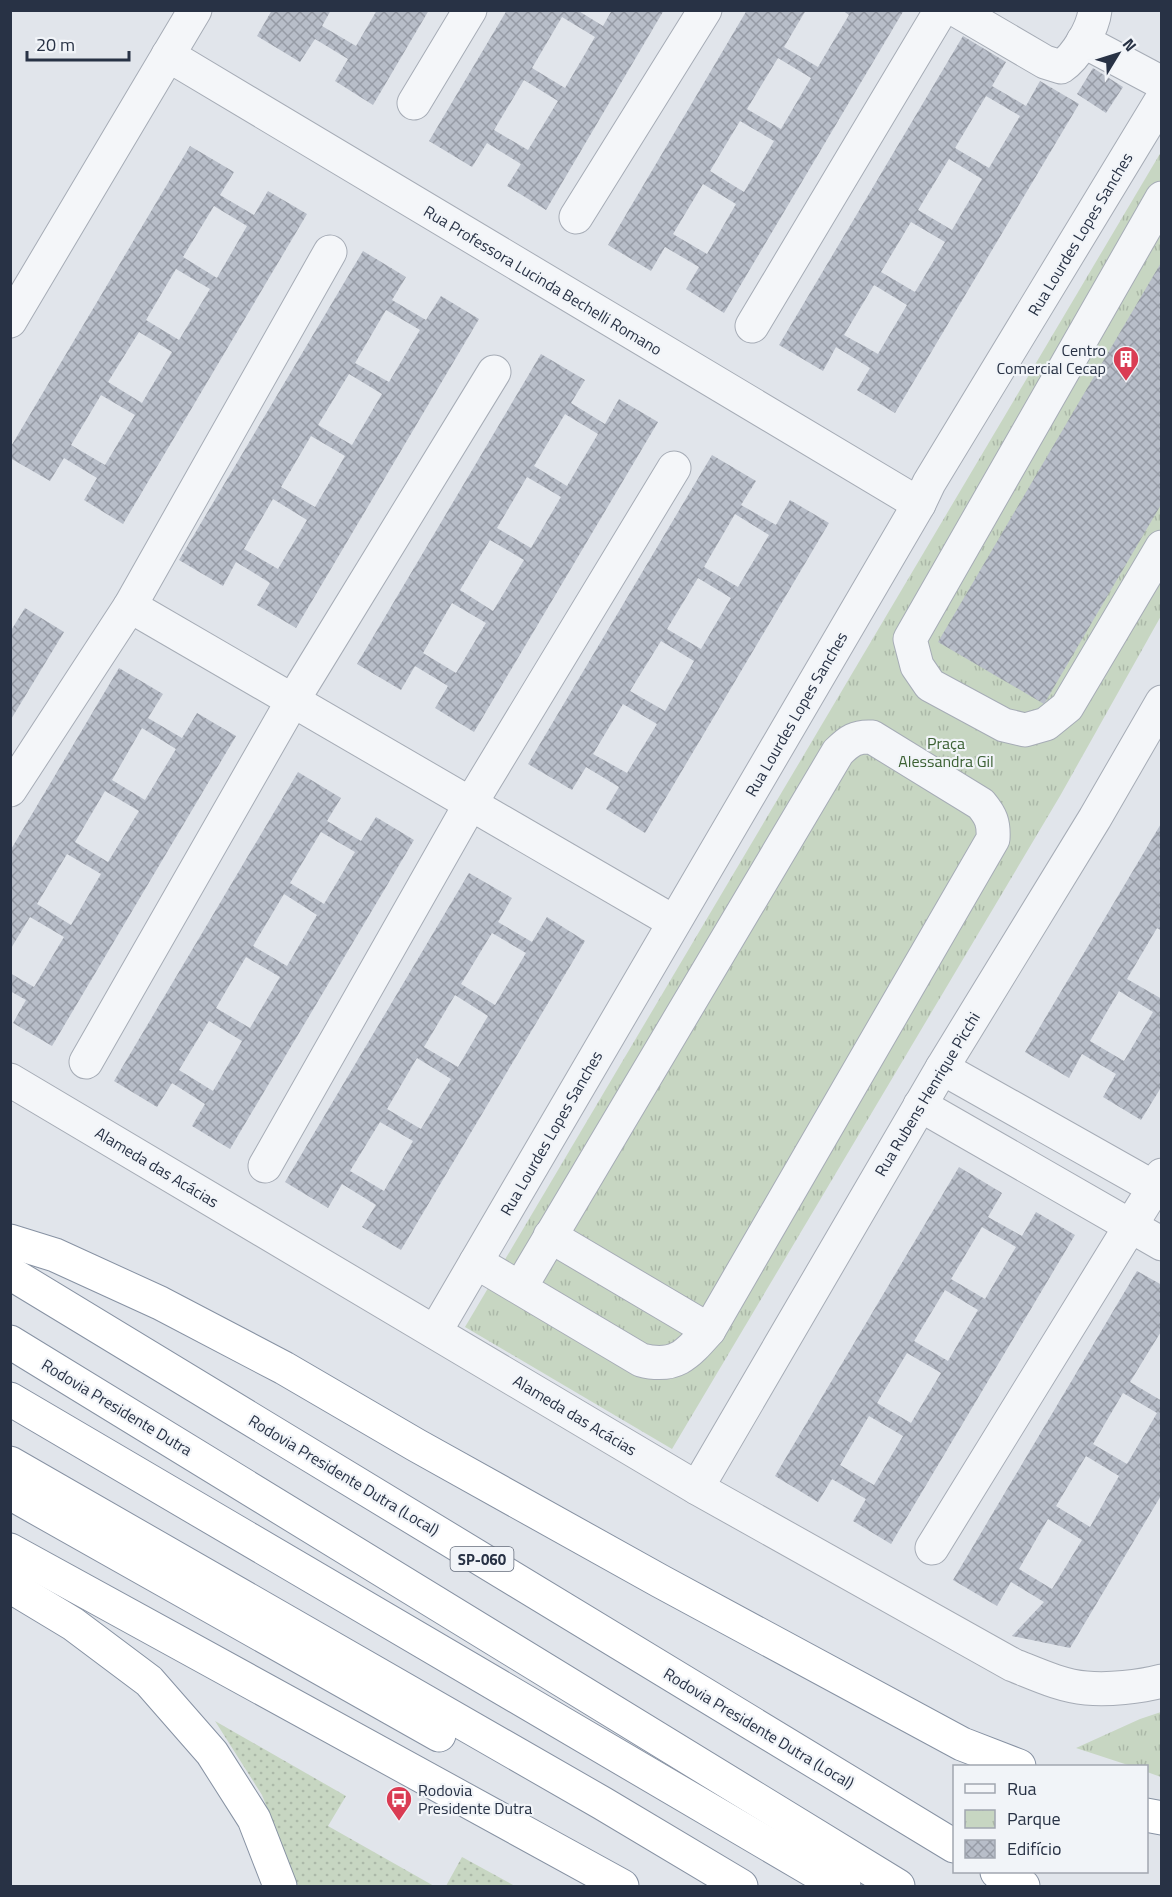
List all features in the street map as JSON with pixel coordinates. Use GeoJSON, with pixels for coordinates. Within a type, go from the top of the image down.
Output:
{"type":"FeatureCollection","features":[{"type":"Feature","properties":{"kind":"highway"},"geometry":{"type":"LineString","coordinates":[[10,1241],[55,1255],[160,1303],[284,1368],[416,1445],[660,1581],[962,1744],[1014,1765]]}},
{"type":"Feature","properties":{"kind":"highway","name":"Rodovia Presidente Dutra (Local)"},"geometry":{"type":"LineString","coordinates":[[10,1273],[953,1845]]}},
{"type":"Feature","properties":{"kind":"highway","name":"Rodovia Presidente Dutra"},"geometry":{"type":"LineString","coordinates":[[10,1342],[898,1887]]}},
{"type":"Feature","properties":{"kind":"highway"},"geometry":{"type":"LineString","coordinates":[[10,1399],[844,1887]]}},
{"type":"Feature","properties":{"kind":"highway"},"geometry":{"type":"LineString","coordinates":[[10,1463],[602,1803],[741,1887]]}},
{"type":"Feature","properties":{"kind":"highway"},"geometry":{"type":"LineString","coordinates":[[10,1493],[540,1793],[602,1803]]}},
{"type":"Feature","properties":{"kind":"highway"},"geometry":{"type":"LineString","coordinates":[[10,1550],[622,1887]]}},
{"type":"Feature","properties":{"kind":"highway"},"geometry":{"type":"LineString","coordinates":[[10,1586],[73,1624],[149,1682],[212,1753],[254,1819],[280,1887]]}},
{"type":"Feature","properties":{"kind":"highway"},"geometry":{"type":"LineString","coordinates":[[1000,1873],[1023,1887]]}},
{"type":"Feature","properties":{"kind":"street"},"geometry":{"type":"LineString","coordinates":[[10,321],[195,10]]}},
{"type":"Feature","properties":{"kind":"street"},"geometry":{"type":"LineString","coordinates":[[414,104],[470,10]]}},
{"type":"Feature","properties":{"kind":"street"},"geometry":{"type":"LineString","coordinates":[[576,217],[705,10]]}},
{"type":"Feature","properties":{"kind":"street"},"geometry":{"type":"LineString","coordinates":[[752,326],[941,10]]}},
{"type":"Feature","properties":{"kind":"street"},"geometry":{"type":"LineString","coordinates":[[956,10],[1053,66],[1061,68],[1071,61],[1083,41],[1095,10]]}},
{"type":"Feature","properties":{"kind":"street"},"geometry":{"type":"LineString","coordinates":[[1083,41],[1161,83]]}},
{"type":"Feature","properties":{"kind":"street","name":"Rua Professora Lucinda Bechelli Romano"},"geometry":{"type":"LineString","coordinates":[[168,55],[919,504]]}},
{"type":"Feature","properties":{"kind":"street","name":"Rua Lourdes Lopes Sanches"},"geometry":{"type":"LineString","coordinates":[[435,1332],[919,504],[929,483],[1161,99]]}},
{"type":"Feature","properties":{"kind":"street"},"geometry":{"type":"LineString","coordinates":[[1161,198],[910,639],[917,666],[930,685],[1004,725],[1025,730],[1046,724],[1067,706],[1161,547]]}},
{"type":"Feature","properties":{"kind":"street"},"geometry":{"type":"LineString","coordinates":[[10,790],[130,606],[330,252]]}},
{"type":"Feature","properties":{"kind":"street"},"geometry":{"type":"LineString","coordinates":[[86,1062],[293,700],[494,372]]}},
{"type":"Feature","properties":{"kind":"street"},"geometry":{"type":"LineString","coordinates":[[266,1166],[471,803],[674,468]]}},
{"type":"Feature","properties":{"kind":"street"},"geometry":{"type":"LineString","coordinates":[[130,606],[674,922]]}},
{"type":"Feature","properties":{"kind":"street","name":"Rua Rubens Henrique Picchi"},"geometry":{"type":"LineString","coordinates":[[697,1488],[920,1105],[1095,818],[1161,702]]}},
{"type":"Feature","properties":{"kind":"street"},"geometry":{"type":"LineString","coordinates":[[476,1262],[640,1360],[658,1365],[676,1360],[693,1349],[709,1330],[993,839],[994,827],[991,815],[981,804],[872,737],[861,737],[849,741],[838,752],[520,1288]]}},
{"type":"Feature","properties":{"kind":"street"},"geometry":{"type":"LineString","coordinates":[[932,1548],[1159,1185],[942,1068]]}},
{"type":"Feature","properties":{"kind":"street","name":"Alameda das Acácias"},"geometry":{"type":"LineString","coordinates":[[10,1080],[697,1488],[1013,1665],[1054,1681],[1086,1688],[1142,1686],[1161,1682]]}},
{"type":"Feature","properties":{"kind":"street"},"geometry":{"type":"LineString","coordinates":[[920,1105],[1161,1244]]}},
{"type":"Feature","properties":{"kind":"street"},"geometry":{"type":"LineString","coordinates":[[550,1236],[709,1330]]}},
{"type":"Feature","properties":{"kind":"green space","name":"Praça Alessandra Gil"},"geometry":{"type":"Polygon","coordinates":[[[1161,152],[1161,616],[1060,796],[672,1449],[465,1327],[1161,152]]]}},
{"type":"Feature","properties":{"kind":"green space"},"geometry":{"type":"Polygon","coordinates":[[[1161,1712],[1161,1777],[1148,1772],[1148,1765],[1128,1765],[1076,1748],[1161,1712]]]}},
{"type":"Feature","properties":{"kind":"green space"},"geometry":{"type":"Polygon","coordinates":[[[215,1721],[346,1796],[328,1826],[434,1886],[298,1886],[262,1795],[215,1721]]]}},
{"type":"Feature","properties":{"kind":"green space"},"geometry":{"type":"Polygon","coordinates":[[[462,1857],[515,1886],[446,1886],[462,1857]]]}},
{"type":"Feature","properties":{"kind":"building"},"geometry":{"type":"Polygon","coordinates":[[[272,10],[331,10],[322,26],[356,46],[377,10],[429,10],[373,105],[335,81],[348,59],[315,39],[300,62],[257,36],[272,10]]]}},
{"type":"Feature","properties":{"kind":"building"},"geometry":{"type":"Polygon","coordinates":[[[507,10],[577,10],[603,26],[612,10],[664,10],[546,210],[507,186],[521,164],[487,143],[472,167],[429,141],[507,10]],[[562,17],[532,68],[565,88],[595,37],[562,17]],[[524,80],[494,130],[528,150],[558,101],[524,80]]]}},
{"type":"Feature","properties":{"kind":"building"},"geometry":{"type":"Polygon","coordinates":[[[747,10],[806,10],[784,47],[818,67],[849,15],[842,10],[904,10],[724,313],[686,289],[699,267],[665,247],[651,271],[608,245],[747,10]],[[778,58],[747,109],[781,129],[811,78],[778,58]],[[740,121],[710,171],[744,192],[774,141],[740,121]],[[703,184],[673,234],[707,254],[736,204],[703,184]]]}},
{"type":"Feature","properties":{"kind":"building"},"geometry":{"type":"Polygon","coordinates":[[[963,36],[1006,62],[992,86],[1026,106],[1040,81],[1079,104],[895,413],[857,390],[870,368],[836,347],[823,371],[779,345],[963,36]],[[986,96],[955,148],[989,168],[1020,116],[986,96]],[[949,159],[918,210],[952,230],[982,179],[949,159]],[[911,222],[881,272],[915,292],[945,242],[911,222]],[[874,285],[844,335],[878,354],[907,305],[874,285]]]}},
{"type":"Feature","properties":{"kind":"building"},"geometry":{"type":"Polygon","coordinates":[[[1093,68],[1123,87],[1106,113],[1077,94],[1093,68]]]}},
{"type":"Feature","properties":{"kind":"building"},"geometry":{"type":"Polygon","coordinates":[[[190,146],[234,172],[220,195],[254,215],[268,191],[307,214],[123,524],[84,500],[97,478],[64,458],[50,481],[10,458],[10,448],[190,146]],[[214,206],[183,257],[217,278],[247,226],[214,206]],[[176,269],[146,320],[179,340],[210,289],[176,269]],[[139,332],[108,382],[142,403],[172,352],[139,332]],[[101,395],[71,445],[105,465],[135,415],[101,395]]]}},
{"type":"Feature","properties":{"kind":"building"},"geometry":{"type":"Polygon","coordinates":[[[363,251],[406,277],[392,300],[426,320],[441,296],[479,319],[296,628],[257,605],[270,583],[236,562],[223,586],[179,560],[363,251]],[[386,310],[355,363],[389,382],[420,330],[386,310]],[[349,374],[318,425],[352,445],[382,394],[349,374]],[[311,436],[281,487],[315,507],[345,456],[311,436]],[[273,499],[244,549],[278,569],[307,520],[273,499]]]}},
{"type":"Feature","properties":{"kind":"building","name":"Centro Comercial Cecap"},"geometry":{"type":"Polygon","coordinates":[[[1162,261],[1162,503],[1044,704],[938,642],[1162,261]]]}},
{"type":"Feature","properties":{"kind":"building"},"geometry":{"type":"Polygon","coordinates":[[[541,354],[585,380],[571,403],[605,424],[619,399],[658,422],[474,732],[435,708],[448,686],[415,666],[401,690],[357,664],[541,354]],[[565,414],[534,466],[567,486],[598,434],[565,414]],[[527,477],[497,528],[531,548],[561,497],[527,477]],[[490,540],[460,590],[493,611],[524,560],[490,540]],[[452,603],[423,653],[456,673],[486,623],[452,603]]]}},
{"type":"Feature","properties":{"kind":"building"},"geometry":{"type":"Polygon","coordinates":[[[712,455],[756,481],[741,505],[776,525],[790,500],[829,523],[645,833],[606,809],[619,787],[586,767],[572,790],[528,764],[712,455]],[[735,514],[704,567],[738,587],[769,535],[735,514]],[[698,578],[667,629],[701,649],[731,598],[698,578]],[[661,641],[630,691],[665,711],[694,661],[661,641]],[[623,704],[593,754],[627,773],[657,724],[623,704]]]}},
{"type":"Feature","properties":{"kind":"building"},"geometry":{"type":"Polygon","coordinates":[[[25,608],[64,632],[10,721],[10,632],[25,608]]]}},
{"type":"Feature","properties":{"kind":"building"},"geometry":{"type":"Polygon","coordinates":[[[119,668],[163,694],[148,718],[182,738],[197,713],[236,736],[52,1046],[13,1023],[26,1000],[10,991],[10,973],[34,987],[64,937],[30,917],[10,950],[10,851],[119,668]],[[142,728],[112,780],[145,800],[176,749],[142,728]],[[105,791],[75,842],[108,862],[139,811],[105,791]],[[67,854],[37,904],[71,925],[101,874],[67,854]]]}},
{"type":"Feature","properties":{"kind":"building"},"geometry":{"type":"Polygon","coordinates":[[[298,772],[341,798],[327,821],[361,841],[376,817],[414,840],[230,1149],[192,1126],[205,1104],[172,1083],[157,1107],[114,1081],[298,772]],[[321,832],[290,883],[324,904],[355,852],[321,832]],[[284,894],[253,946],[287,966],[317,915],[284,894]],[[246,957],[216,1008],[250,1028],[280,977],[246,957]],[[209,1021],[179,1070],[213,1091],[242,1041],[209,1021]]]}},
{"type":"Feature","properties":{"kind":"building"},"geometry":{"type":"Polygon","coordinates":[[[1162,822],[1162,931],[1157,928],[1127,979],[1162,999],[1162,1086],[1141,1120],[1103,1097],[1116,1074],[1082,1054],[1069,1078],[1025,1052],[1162,822]],[[1119,991],[1090,1041],[1124,1061],[1153,1012],[1119,991]]]}},
{"type":"Feature","properties":{"kind":"building"},"geometry":{"type":"Polygon","coordinates":[[[469,873],[512,898],[498,922],[532,942],[547,917],[585,941],[401,1250],[362,1227],[376,1205],[342,1184],[328,1208],[285,1182],[469,873]],[[492,933],[461,984],[495,1005],[526,953],[492,933]],[[455,995],[424,1047],[458,1067],[488,1016],[455,995]],[[417,1058],[387,1109],[421,1129],[451,1079],[417,1058]],[[380,1122],[350,1171],[384,1191],[413,1141],[380,1122]]]}},
{"type":"Feature","properties":{"kind":"building"},"geometry":{"type":"Polygon","coordinates":[[[959,1167],[1002,1193],[988,1217],[1022,1236],[1036,1212],[1075,1235],[891,1544],[853,1521],[866,1499],[832,1479],[818,1502],[775,1476],[959,1167]],[[982,1227],[951,1279],[985,1299],[1016,1247],[982,1227]],[[945,1290],[914,1341],[948,1361],[978,1310],[945,1290]],[[907,1353],[877,1403],[911,1423],[941,1373],[907,1353]],[[869,1416],[840,1465],[874,1485],[903,1436],[869,1416]]]}},
{"type":"Feature","properties":{"kind":"building"},"geometry":{"type":"Polygon","coordinates":[[[1137,1271],[1162,1285],[1162,1330],[1130,1382],[1162,1401],[1162,1494],[1070,1648],[1012,1636],[1044,1602],[1011,1582],[997,1606],[953,1580],[1137,1271]],[[1123,1393],[1093,1444],[1127,1464],[1157,1413],[1123,1393]],[[1086,1456],[1056,1506],[1090,1527],[1119,1476],[1086,1456]],[[1048,1519],[1019,1569],[1052,1589],[1082,1540],[1048,1519]]]}},
{"type":"Feature","properties":{"kind":"place","name":"Centro Comercial Cecap"},"geometry":{"type":"Point","coordinates":[1126,382]}},
{"type":"Feature","properties":{"kind":"place","name":"Rodovia Presidente Dutra"},"geometry":{"type":"Point","coordinates":[399,1822]}}]}
